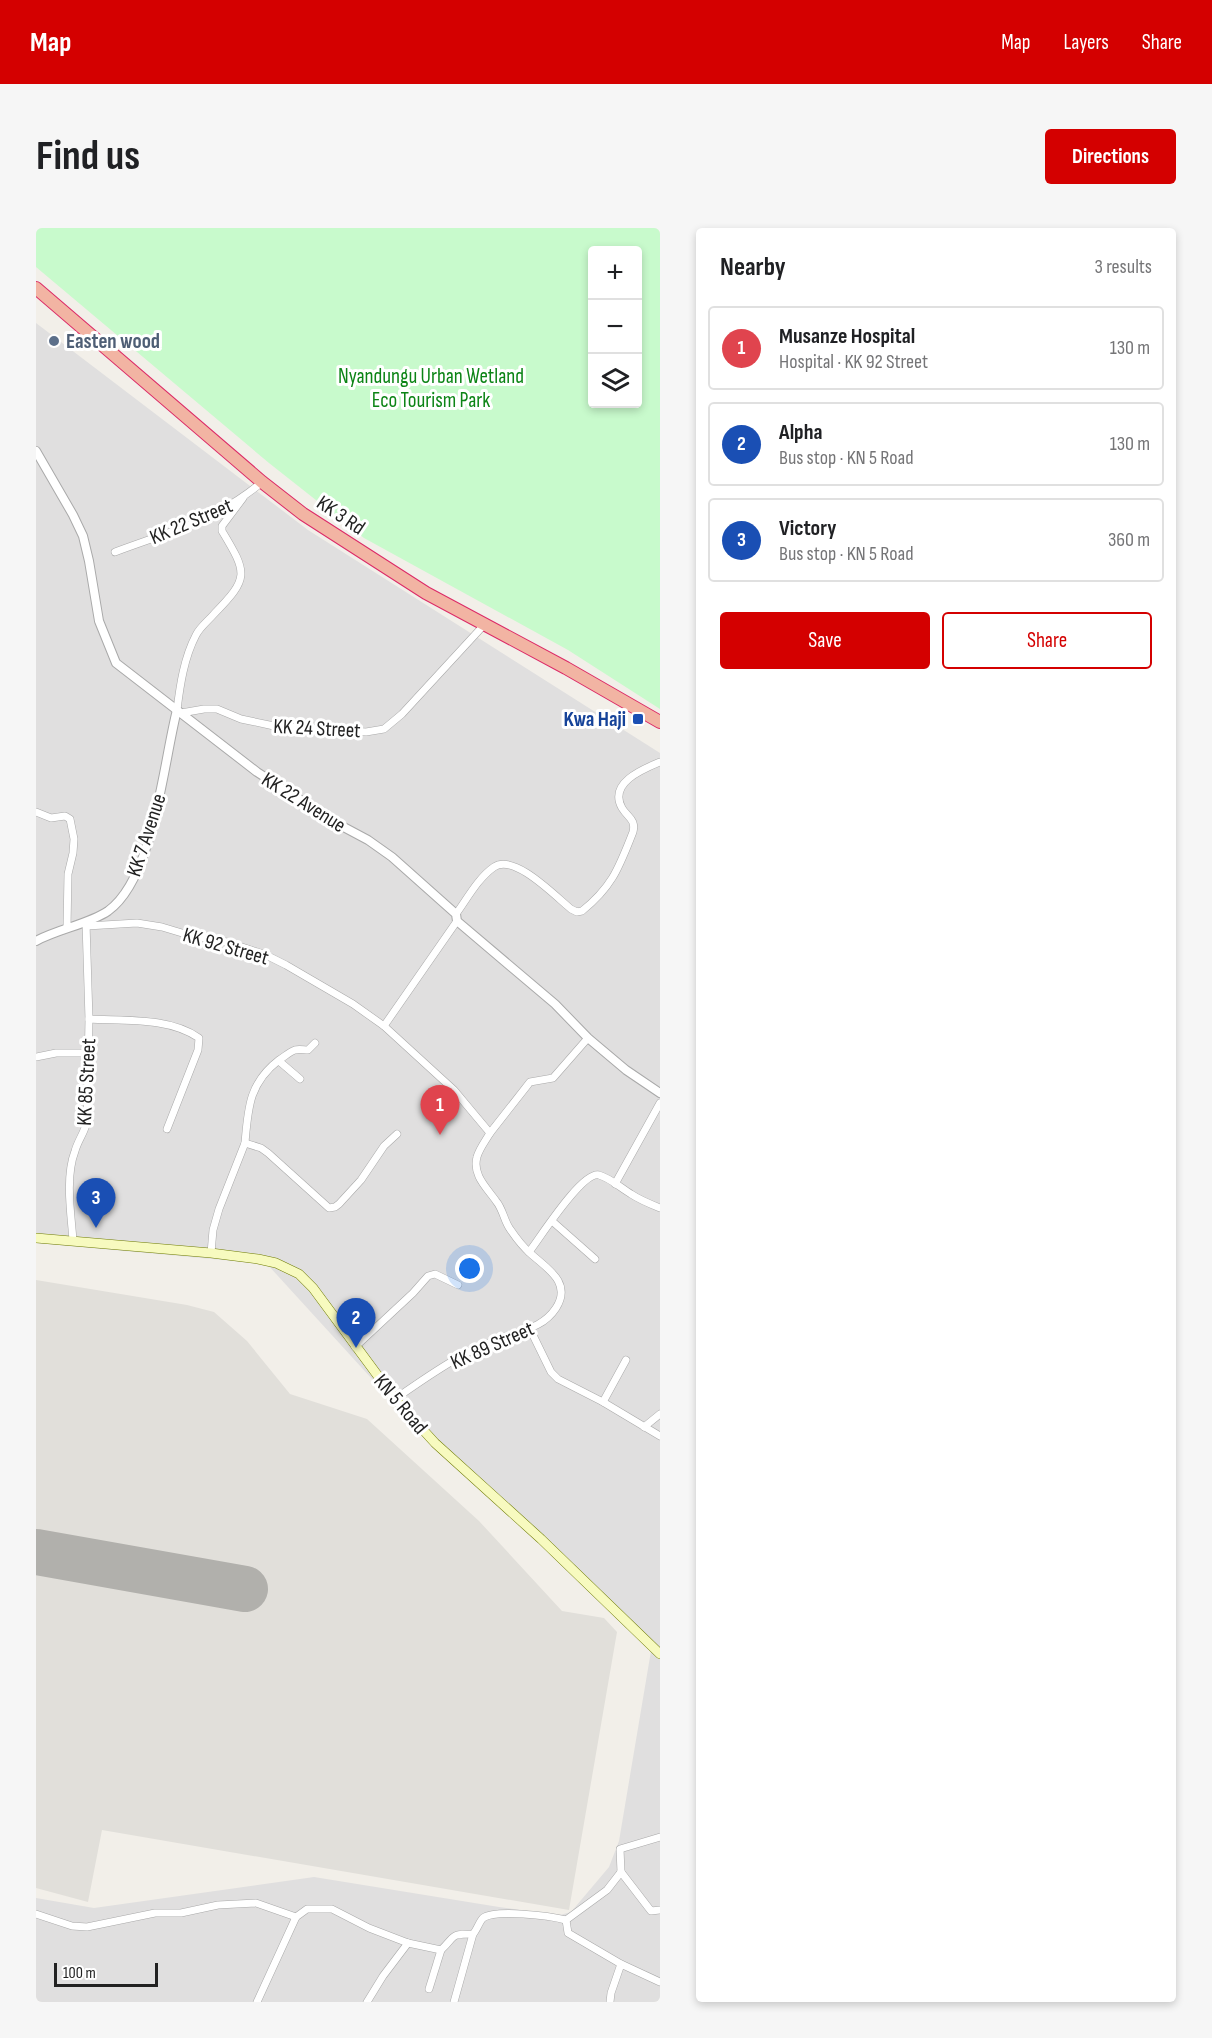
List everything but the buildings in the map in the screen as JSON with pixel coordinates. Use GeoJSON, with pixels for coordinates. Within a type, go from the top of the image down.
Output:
{"type":"FeatureCollection","features":[{"type":"Feature","properties":{"kind":"highway","name":"KK 3 Rd"},"geometry":{"type":"LineString","coordinates":[[36,288],[262,482],[303,514],[426,593],[566,668],[660,722]]}},
{"type":"Feature","properties":{"kind":"main road","name":"KN 5 Road"},"geometry":{"type":"LineString","coordinates":[[36,1238],[211,1252],[276,1263],[299,1274],[313,1288],[354,1347],[395,1399],[428,1436],[463,1470],[518,1517],[660,1654]]}},
{"type":"Feature","properties":{"kind":"street","name":"KK 22 Avenue"},"geometry":{"type":"LineString","coordinates":[[36,451],[83,536],[99,621],[116,663],[257,772],[392,857],[555,1004],[588,1038],[626,1070],[660,1093]]}},
{"type":"Feature","properties":{"kind":"street","name":"KK 22 Street"},"geometry":{"type":"LineString","coordinates":[[116,552],[221,512],[262,482]]}},
{"type":"Feature","properties":{"kind":"street"},"geometry":{"type":"LineString","coordinates":[[179,712],[183,675],[197,633],[236,591],[241,566],[222,531],[222,526],[243,498]]}},
{"type":"Feature","properties":{"kind":"street","name":"KK 24 Street"},"geometry":{"type":"LineString","coordinates":[[179,712],[217,709],[241,719],[267,725],[366,732],[384,729],[402,714],[484,625]]}},
{"type":"Feature","properties":{"kind":"street","name":"KK 7 Avenue"},"geometry":{"type":"LineString","coordinates":[[36,941],[67,927],[86,923],[107,911],[122,897],[133,880],[141,863],[155,814],[179,712]]}},
{"type":"Feature","properties":{"kind":"street"},"geometry":{"type":"LineString","coordinates":[[384,1026],[486,873],[496,865],[505,863],[513,865],[531,876],[571,909],[577,912],[582,911],[611,883],[633,832],[635,825],[632,818],[620,804],[621,788],[638,772],[660,762]]}},
{"type":"Feature","properties":{"kind":"street"},"geometry":{"type":"LineString","coordinates":[[36,812],[51,818],[65,816],[70,819],[73,846],[68,874],[67,927]]}},
{"type":"Feature","properties":{"kind":"street","name":"KK 85 Street"},"geometry":{"type":"LineString","coordinates":[[73,1240],[70,1193],[72,1167],[75,1151],[85,1132],[87,1121],[89,1020],[86,923]]}},
{"type":"Feature","properties":{"kind":"street","name":"KK 92 Street"},"geometry":{"type":"LineString","coordinates":[[86,923],[138,923],[162,927],[245,948],[286,965],[384,1026],[454,1090],[490,1133]]}},
{"type":"Feature","properties":{"kind":"street"},"geometry":{"type":"LineString","coordinates":[[89,1020],[144,1021],[169,1026],[199,1038],[198,1050],[167,1129]]}},
{"type":"Feature","properties":{"kind":"street"},"geometry":{"type":"LineString","coordinates":[[490,1133],[530,1082],[553,1078],[588,1038]]}},
{"type":"Feature","properties":{"kind":"street"},"geometry":{"type":"LineString","coordinates":[[211,1252],[213,1230],[219,1209],[245,1143],[251,1095],[263,1074],[292,1051],[308,1050],[315,1042]]}},
{"type":"Feature","properties":{"kind":"street"},"geometry":{"type":"LineString","coordinates":[[36,1057],[56,1053],[88,1053]]}},
{"type":"Feature","properties":{"kind":"street"},"geometry":{"type":"LineString","coordinates":[[279,1061],[300,1079]]}},
{"type":"Feature","properties":{"kind":"street"},"geometry":{"type":"LineString","coordinates":[[615,1184],[660,1102]]}},
{"type":"Feature","properties":{"kind":"street","name":"KK 89 Street"},"geometry":{"type":"LineString","coordinates":[[395,1399],[456,1359],[503,1337],[530,1329],[546,1320],[556,1308],[560,1298],[561,1288],[552,1270],[529,1252],[509,1229],[496,1201],[482,1185],[476,1163],[477,1156],[490,1133]]}},
{"type":"Feature","properties":{"kind":"street"},"geometry":{"type":"LineString","coordinates":[[245,1143],[268,1153],[329,1208],[339,1204],[354,1188],[384,1146],[397,1134]]}},
{"type":"Feature","properties":{"kind":"street"},"geometry":{"type":"LineString","coordinates":[[529,1252],[552,1221],[591,1176],[596,1174],[660,1208]]}},
{"type":"Feature","properties":{"kind":"street"},"geometry":{"type":"LineString","coordinates":[[552,1221],[596,1259]]}},
{"type":"Feature","properties":{"kind":"street"},"geometry":{"type":"LineString","coordinates":[[354,1347],[413,1293],[428,1276],[435,1274],[458,1285]]}},
{"type":"Feature","properties":{"kind":"street"},"geometry":{"type":"LineString","coordinates":[[530,1329],[551,1372],[558,1379],[603,1402],[660,1436]]}},
{"type":"Feature","properties":{"kind":"street"},"geometry":{"type":"LineString","coordinates":[[603,1402],[626,1360]]}},
{"type":"Feature","properties":{"kind":"street"},"geometry":{"type":"LineString","coordinates":[[644,1427],[660,1414]]}},
{"type":"Feature","properties":{"kind":"street"},"geometry":{"type":"LineString","coordinates":[[660,1837],[620,1848],[621,1872],[651,1911],[660,1910]]}},
{"type":"Feature","properties":{"kind":"street"},"geometry":{"type":"LineString","coordinates":[[566,1920],[607,1890],[621,1872]]}},
{"type":"Feature","properties":{"kind":"street"},"geometry":{"type":"LineString","coordinates":[[36,1914],[72,1926],[87,1927],[155,1913],[181,1913],[218,1905],[256,1903],[296,1917]]}},
{"type":"Feature","properties":{"kind":"street"},"geometry":{"type":"LineString","coordinates":[[257,2002],[296,1917],[302,1911],[312,1908],[332,1909],[369,1928],[408,1943],[441,1950]]}},
{"type":"Feature","properties":{"kind":"street"},"geometry":{"type":"LineString","coordinates":[[454,2002],[473,1934],[482,1919],[493,1914],[555,1917],[566,1920]]}},
{"type":"Feature","properties":{"kind":"street"},"geometry":{"type":"LineString","coordinates":[[566,1920],[568,1933],[621,1964],[660,1982]]}},
{"type":"Feature","properties":{"kind":"street"},"geometry":{"type":"LineString","coordinates":[[429,1989],[441,1950],[452,1936],[473,1934]]}},
{"type":"Feature","properties":{"kind":"street"},"geometry":{"type":"LineString","coordinates":[[367,2002],[408,1943]]}},
{"type":"Feature","properties":{"kind":"street"},"geometry":{"type":"LineString","coordinates":[[610,2002],[621,1964]]}},
{"type":"Feature","properties":{"kind":"shaded area"},"geometry":{"type":"Polygon","coordinates":[[[36,323],[308,530],[660,753],[660,2002],[36,2002],[36,1898],[94,1908],[314,1877],[499,1907],[560,1915],[571,1912],[609,1867],[619,1841],[652,1645],[435,1448],[267,1264],[36,1243],[36,323]]]}},
{"type":"Feature","properties":{"kind":"shaded area"},"geometry":{"type":"Polygon","coordinates":[[[36,1280],[187,1305],[214,1312],[247,1341],[290,1394],[367,1419],[479,1521],[562,1611],[604,1618],[617,1632],[569,1910],[102,1830],[88,1902],[36,1888],[36,1280]]]}},
{"type":"Feature","properties":{"kind":"green space","name":"Nyandungu Urban Wetland Eco Tourism Park"},"geometry":{"type":"Polygon","coordinates":[[[36,228],[660,228],[660,709],[568,650],[364,538],[269,463],[36,267],[36,228]]]}},
{"type":"Feature","properties":{"kind":"runway"},"geometry":{"type":"LineString","coordinates":[[36,1552],[245,1589]]}},
{"type":"Feature","properties":{"kind":"place","name":"Easten wood"},"geometry":{"type":"Point","coordinates":[54,341]}},
{"type":"Feature","properties":{"kind":"place","name":"Kwa Haji"},"geometry":{"type":"Point","coordinates":[638,719]}},
{"type":"Feature","properties":{"kind":"place","name":"Musanze Hospital"},"geometry":{"type":"Point","coordinates":[440,1135]}},
{"type":"Feature","properties":{"kind":"place","name":"Victory"},"geometry":{"type":"Point","coordinates":[96,1228]}},
{"type":"Feature","properties":{"kind":"place","name":"Alpha"},"geometry":{"type":"Point","coordinates":[356,1348]}}]}
